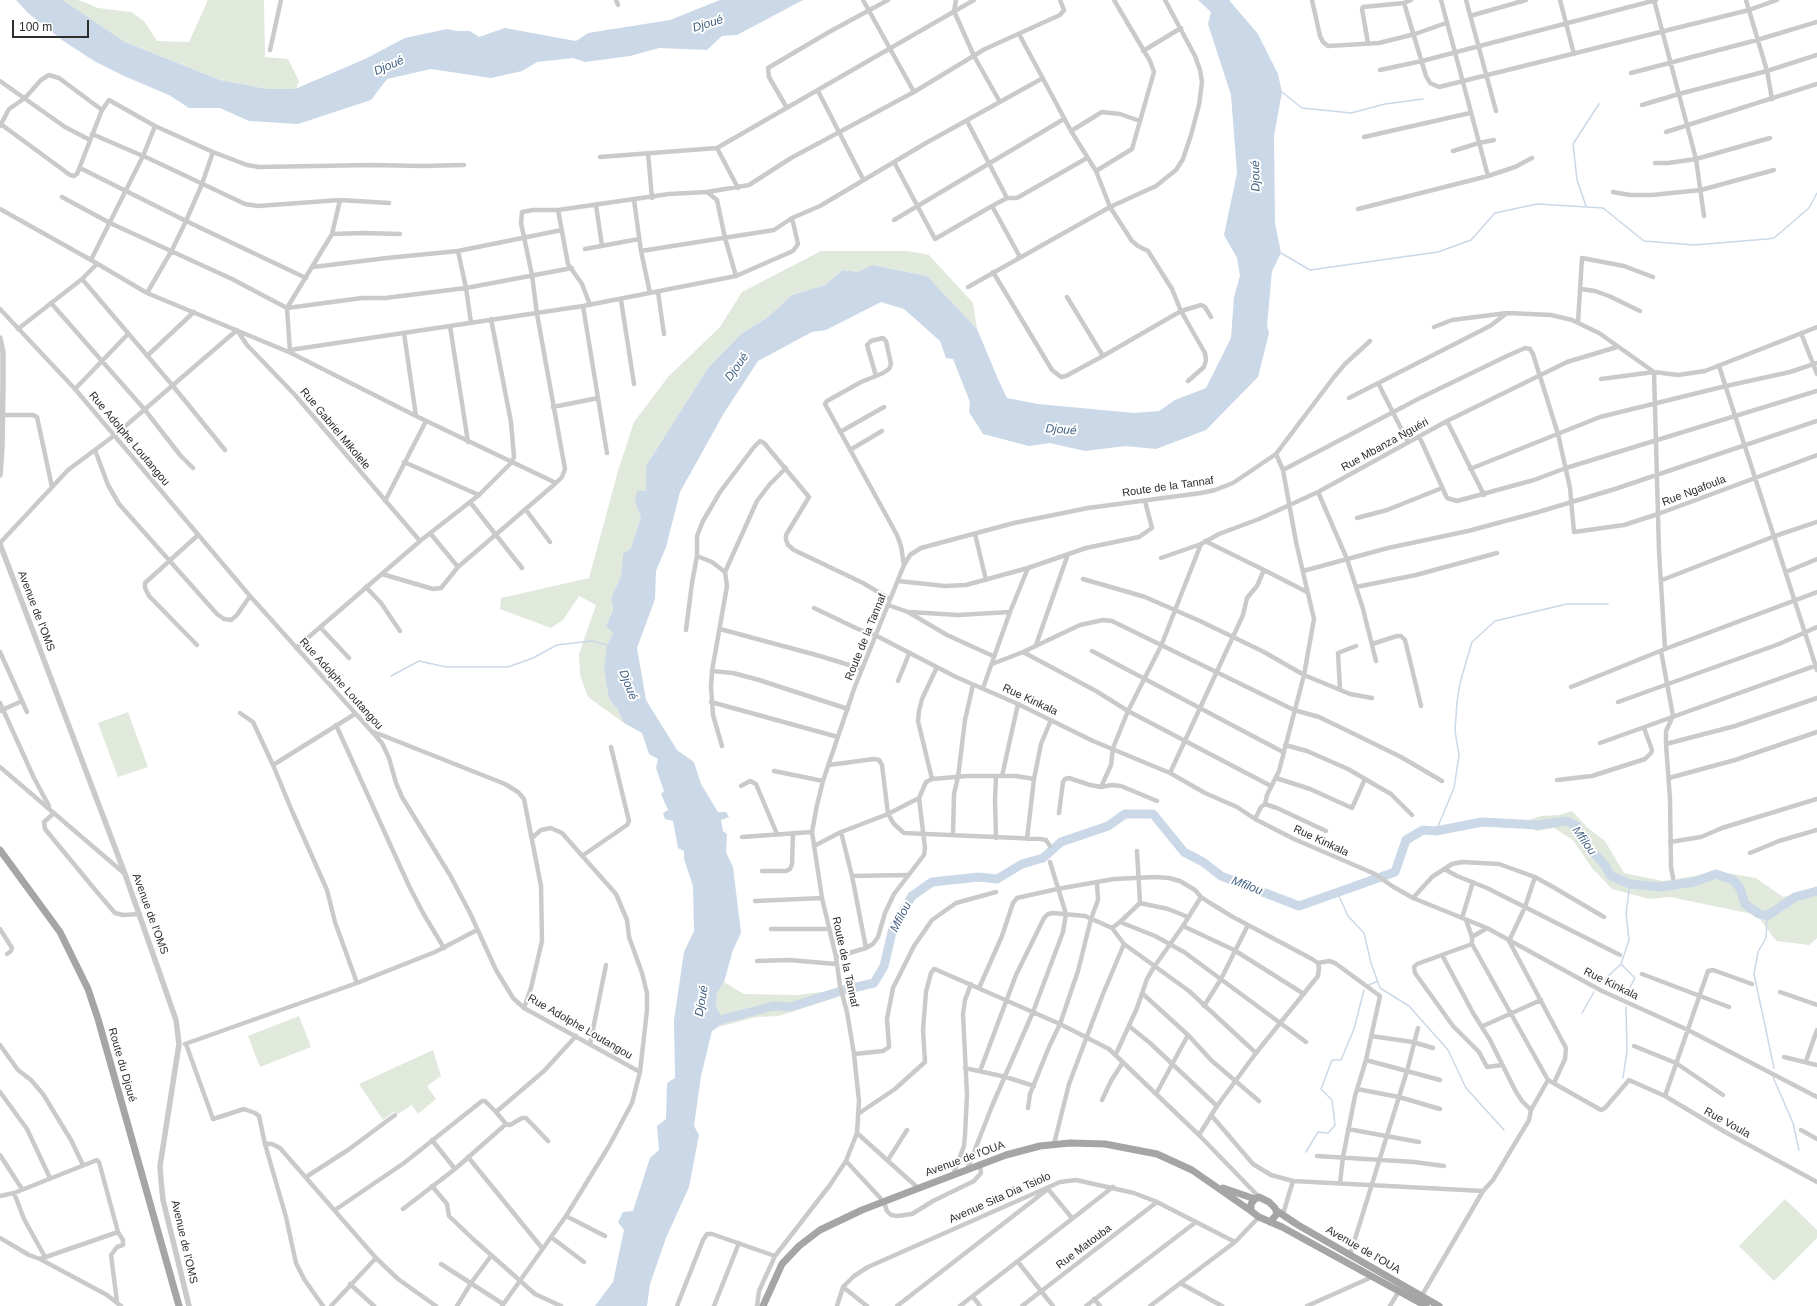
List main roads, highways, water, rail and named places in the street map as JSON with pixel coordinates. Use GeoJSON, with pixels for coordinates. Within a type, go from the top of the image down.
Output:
{"type":"FeatureCollection","features":[{"type":"Feature","properties":{"kind":"main road","name":"Route du Djoué"},"geometry":{"type":"LineString","coordinates":[[0,850],[60,932],[88,989],[100,1026],[179,1306]]}},
{"type":"Feature","properties":{"kind":"main road","name":"Avenue de l'OUA"},"geometry":{"type":"LineString","coordinates":[[763,1306],[782,1264],[799,1246],[832,1223],[918,1188],[980,1165],[1017,1152],[1054,1144],[1105,1144],[1157,1154],[1182,1165],[1214,1185],[1258,1217],[1290,1231],[1426,1306]]}},
{"type":"Feature","properties":{"kind":"main road","name":"Avenue de l'OUA"},"geometry":{"type":"LineString","coordinates":[[1214,1185],[1269,1202],[1298,1225],[1439,1306]]}},
{"type":"Feature","properties":{"kind":"main road"},"geometry":{"type":"LineString","coordinates":[[1251,1211],[1250,1204],[1257,1198]]}},
{"type":"Feature","properties":{"kind":"main road"},"geometry":{"type":"LineString","coordinates":[[1270,1222],[1280,1212]]}},
{"type":"Feature","properties":{"kind":"water","name":"Djoué"},"geometry":{"type":"Polygon","coordinates":[[[16,0],[63,0],[125,42],[220,80],[267,89],[295,89],[365,59],[405,38],[447,29],[470,31],[479,37],[505,28],[576,41],[588,33],[670,20],[720,0],[803,0],[737,35],[722,36],[707,50],[659,48],[630,56],[585,62],[573,58],[537,62],[522,71],[491,78],[431,69],[387,79],[371,100],[298,124],[249,121],[220,108],[189,108],[169,95],[124,76],[94,61],[62,40],[28,13],[16,0]]]}},
{"type":"Feature","properties":{"kind":"water","name":"Djoué"},"geometry":{"type":"Polygon","coordinates":[[[1198,0],[1229,0],[1258,34],[1278,74],[1282,92],[1274,136],[1275,223],[1281,253],[1272,271],[1267,326],[1269,333],[1258,377],[1206,430],[1156,449],[1125,446],[1085,451],[1050,443],[1029,446],[983,434],[969,412],[970,402],[953,359],[946,358],[940,341],[904,309],[881,302],[826,330],[812,332],[758,361],[724,413],[680,492],[666,547],[656,571],[655,599],[637,648],[646,700],[677,750],[694,762],[701,784],[718,812],[726,812],[729,817],[721,820],[723,831],[727,834],[726,852],[733,867],[741,933],[733,950],[724,982],[717,993],[716,1007],[720,1014],[720,1020],[718,1027],[712,1031],[701,1076],[694,1126],[699,1135],[689,1187],[666,1238],[650,1284],[647,1306],[595,1306],[613,1282],[624,1230],[618,1222],[623,1212],[633,1211],[650,1158],[659,1150],[657,1126],[666,1119],[667,1083],[675,1078],[674,1020],[684,952],[694,931],[693,886],[684,859],[684,851],[678,848],[673,821],[665,819],[663,813],[668,810],[661,794],[664,791],[656,768],[658,759],[649,754],[642,733],[624,723],[617,708],[609,699],[604,667],[607,645],[613,633],[606,626],[613,610],[611,598],[621,576],[623,554],[631,548],[641,517],[635,502],[637,491],[646,491],[646,466],[708,368],[741,334],[768,317],[792,295],[825,285],[843,270],[858,272],[872,265],[927,276],[977,329],[1007,398],[1038,404],[1134,413],[1159,411],[1175,400],[1206,388],[1231,338],[1234,297],[1240,276],[1237,258],[1224,235],[1237,173],[1231,95],[1208,24],[1211,12],[1198,0]]]}},
{"type":"Feature","properties":{"kind":"waterway"},"geometry":{"type":"LineString","coordinates":[[1282,92],[1302,108],[1351,113],[1385,104],[1423,99]]}},
{"type":"Feature","properties":{"kind":"waterway"},"geometry":{"type":"LineString","coordinates":[[1586,206],[1577,180],[1573,144],[1599,104]]}},
{"type":"Feature","properties":{"kind":"waterway"},"geometry":{"type":"LineString","coordinates":[[1281,253],[1310,270],[1438,252],[1471,240],[1495,213],[1537,204],[1603,208],[1644,241],[1694,245],[1767,239],[1774,238],[1809,208],[1817,193]]}},
{"type":"Feature","properties":{"kind":"waterway"},"geometry":{"type":"LineString","coordinates":[[1436,831],[1454,788],[1459,755],[1455,731],[1457,702],[1460,683],[1472,642],[1495,621],[1567,604],[1608,604]]}},
{"type":"Feature","properties":{"kind":"waterway"},"geometry":{"type":"LineString","coordinates":[[391,676],[419,661],[446,667],[508,667],[533,658],[557,645],[591,641],[607,645]]}},
{"type":"Feature","properties":{"kind":"waterway","name":"Mfilou"},"geometry":{"type":"LineString","coordinates":[[709,1023],[773,1006],[790,1007],[844,990],[874,983],[884,966],[893,928],[912,896],[932,882],[979,877],[997,879],[1022,864],[1043,858],[1061,842],[1108,826],[1125,814],[1153,814],[1184,852],[1203,862],[1221,876],[1299,906],[1395,872],[1406,840],[1423,830],[1436,831],[1482,822],[1537,825],[1567,821],[1577,826],[1588,847],[1604,864],[1611,876],[1630,884],[1660,887],[1694,882],[1716,874],[1733,880],[1740,888],[1745,904],[1759,914],[1767,916],[1795,897],[1817,891]]}},
{"type":"Feature","properties":{"kind":"waterway"},"geometry":{"type":"LineString","coordinates":[[1625,997],[1635,978],[1621,964],[1629,940],[1626,913],[1630,884]]}},
{"type":"Feature","properties":{"kind":"waterway"},"geometry":{"type":"LineString","coordinates":[[1338,894],[1348,916],[1364,933],[1371,963],[1380,988],[1409,1006],[1448,1050],[1466,1088],[1504,1130]]}},
{"type":"Feature","properties":{"kind":"waterway"},"geometry":{"type":"LineString","coordinates":[[1767,916],[1766,938],[1758,952],[1754,974],[1774,1068]]}},
{"type":"Feature","properties":{"kind":"waterway"},"geometry":{"type":"LineString","coordinates":[[1600,984],[1621,964]]}},
{"type":"Feature","properties":{"kind":"waterway"},"geometry":{"type":"LineString","coordinates":[[1369,985],[1378,981]]}},
{"type":"Feature","properties":{"kind":"waterway"},"geometry":{"type":"LineString","coordinates":[[1306,1152],[1318,1132],[1328,1133],[1335,1125],[1332,1100],[1321,1089],[1332,1060],[1341,1060],[1354,1029],[1364,990]]}},
{"type":"Feature","properties":{"kind":"waterway"},"geometry":{"type":"LineString","coordinates":[[1582,1013],[1594,992]]}},
{"type":"Feature","properties":{"kind":"waterway"},"geometry":{"type":"LineString","coordinates":[[1623,1078],[1627,1051],[1626,1007]]}},
{"type":"Feature","properties":{"kind":"waterway"},"geometry":{"type":"LineString","coordinates":[[1773,1077],[1793,1123],[1799,1150]]}}]}
